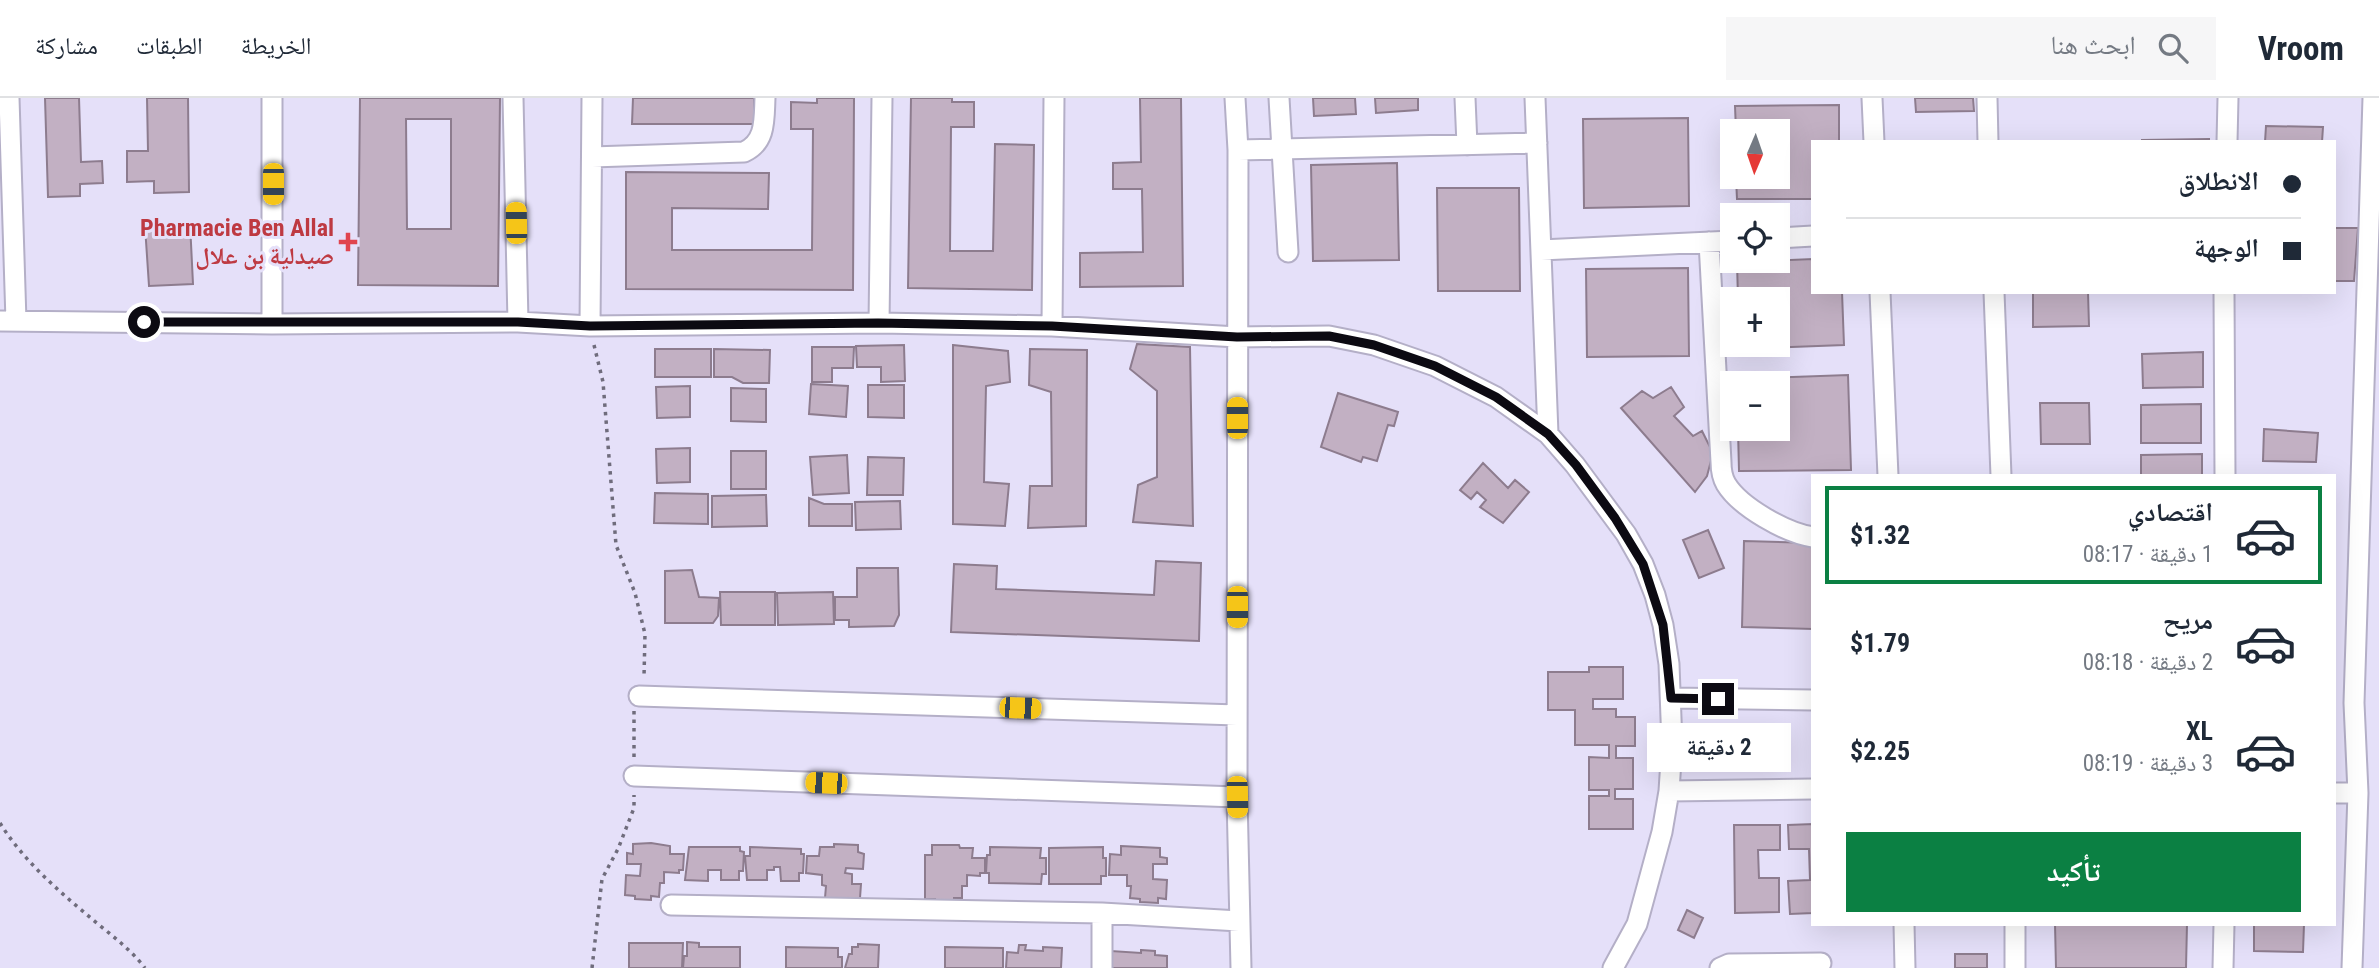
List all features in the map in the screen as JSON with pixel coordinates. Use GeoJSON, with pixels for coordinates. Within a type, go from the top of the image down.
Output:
{"type":"FeatureCollection","features":[{"type":"Feature","properties":{"kind":"street"},"geometry":{"type":"LineString","coordinates":[[9,98],[8,321],[272,324],[518,322],[590,326],[878,323],[1052,326],[1237,337],[1329,336],[1374,345],[1435,366],[1496,397],[1548,434],[1604,501],[1643,564],[1663,625],[1671,698],[1669,791],[1662,832],[1637,924],[1612,968]]}},
{"type":"Feature","properties":{"kind":"street"},"geometry":{"type":"LineString","coordinates":[[272,98],[272,324]]}},
{"type":"Feature","properties":{"kind":"street"},"geometry":{"type":"LineString","coordinates":[[513,98],[518,322]]}},
{"type":"Feature","properties":{"kind":"street"},"geometry":{"type":"LineString","coordinates":[[590,326],[592,98]]}},
{"type":"Feature","properties":{"kind":"street"},"geometry":{"type":"LineString","coordinates":[[592,157],[744,152],[759,141],[764,124],[765,98]]}},
{"type":"Feature","properties":{"kind":"street"},"geometry":{"type":"LineString","coordinates":[[878,323],[881,98]]}},
{"type":"Feature","properties":{"kind":"street"},"geometry":{"type":"LineString","coordinates":[[1052,326],[1054,98]]}},
{"type":"Feature","properties":{"kind":"street"},"geometry":{"type":"LineString","coordinates":[[1235,98],[1238,150],[1237,797],[1241,968]]}},
{"type":"Feature","properties":{"kind":"street"},"geometry":{"type":"LineString","coordinates":[[1279,98],[1288,252]]}},
{"type":"Feature","properties":{"kind":"street"},"geometry":{"type":"LineString","coordinates":[[1465,98],[1467,145]]}},
{"type":"Feature","properties":{"kind":"street"},"geometry":{"type":"LineString","coordinates":[[1535,98],[1548,434]]}},
{"type":"Feature","properties":{"kind":"street"},"geometry":{"type":"LineString","coordinates":[[1872,98],[1874,140]]}},
{"type":"Feature","properties":{"kind":"street"},"geometry":{"type":"LineString","coordinates":[[1987,98],[1989,140]]}},
{"type":"Feature","properties":{"kind":"street"},"geometry":{"type":"LineString","coordinates":[[2227,140],[2228,98]]}},
{"type":"Feature","properties":{"kind":"street"},"geometry":{"type":"LineString","coordinates":[[2352,968],[2358,793],[2344,703],[2373,98]]}},
{"type":"Feature","properties":{"kind":"street"},"geometry":{"type":"LineString","coordinates":[[1238,150],[1537,143]]}},
{"type":"Feature","properties":{"kind":"street"},"geometry":{"type":"LineString","coordinates":[[1790,237],[1811,236]]}},
{"type":"Feature","properties":{"kind":"street"},"geometry":{"type":"LineString","coordinates":[[1709,242],[1724,480],[1734,493],[1770,522],[1786,530],[1811,536]]}},
{"type":"Feature","properties":{"kind":"street"},"geometry":{"type":"LineString","coordinates":[[1541,250],[1720,242]]}},
{"type":"Feature","properties":{"kind":"street"},"geometry":{"type":"LineString","coordinates":[[1880,294],[1888,474]]}},
{"type":"Feature","properties":{"kind":"street"},"geometry":{"type":"LineString","coordinates":[[1994,294],[2001,474]]}},
{"type":"Feature","properties":{"kind":"street"},"geometry":{"type":"LineString","coordinates":[[2224,294],[2225,474]]}},
{"type":"Feature","properties":{"kind":"street"},"geometry":{"type":"LineString","coordinates":[[639,696],[1237,715]]}},
{"type":"Feature","properties":{"kind":"street"},"geometry":{"type":"LineString","coordinates":[[1671,698],[1811,700]]}},
{"type":"Feature","properties":{"kind":"street"},"geometry":{"type":"LineString","coordinates":[[634,776],[1237,797]]}},
{"type":"Feature","properties":{"kind":"street"},"geometry":{"type":"LineString","coordinates":[[1669,791],[1811,789]]}},
{"type":"Feature","properties":{"kind":"street"},"geometry":{"type":"LineString","coordinates":[[2336,793],[2358,793]]}},
{"type":"Feature","properties":{"kind":"street"},"geometry":{"type":"LineString","coordinates":[[671,905],[1102,913],[1239,921]]}},
{"type":"Feature","properties":{"kind":"street"},"geometry":{"type":"LineString","coordinates":[[1101,968],[1102,913]]}},
{"type":"Feature","properties":{"kind":"street"},"geometry":{"type":"LineString","coordinates":[[1904,926],[1905,968]]}},
{"type":"Feature","properties":{"kind":"street"},"geometry":{"type":"LineString","coordinates":[[2015,926],[2015,968]]}},
{"type":"Feature","properties":{"kind":"street"},"geometry":{"type":"LineString","coordinates":[[2223,968],[2224,926]]}},
{"type":"Feature","properties":{"kind":"street"},"geometry":{"type":"LineString","coordinates":[[1720,968],[1729,964],[1821,963]]}},
{"type":"Feature","properties":{"kind":"path"},"geometry":{"type":"LineString","coordinates":[[590,326],[603,382],[617,545],[635,593],[645,635],[644,684],[634,712],[634,808],[618,849],[601,879],[592,968]]}},
{"type":"Feature","properties":{"kind":"path"},"geometry":{"type":"LineString","coordinates":[[0,823],[16,848],[133,952],[145,968]]}},
{"type":"Feature","properties":{"kind":"building"},"geometry":{"type":"Polygon","coordinates":[[[45,98],[79,98],[81,162],[102,161],[103,183],[80,184],[80,196],[48,197],[45,98]]]}},
{"type":"Feature","properties":{"kind":"building"},"geometry":{"type":"Polygon","coordinates":[[[147,98],[188,98],[189,192],[154,193],[154,181],[127,182],[127,151],[148,151],[147,98]]]}},
{"type":"Feature","properties":{"kind":"building"},"geometry":{"type":"Polygon","coordinates":[[[360,98],[500,98],[498,286],[358,285],[360,98]],[[406,119],[407,229],[451,229],[451,119],[406,119]]]}},
{"type":"Feature","properties":{"kind":"building"},"geometry":{"type":"Polygon","coordinates":[[[633,98],[754,98],[754,124],[632,124],[633,98]]]}},
{"type":"Feature","properties":{"kind":"building"},"geometry":{"type":"Polygon","coordinates":[[[817,98],[854,98],[853,290],[626,289],[626,172],[769,173],[768,209],[672,208],[672,250],[812,250],[813,129],[791,129],[791,102],[817,103],[817,98]]]}},
{"type":"Feature","properties":{"kind":"building"},"geometry":{"type":"Polygon","coordinates":[[[911,98],[952,98],[952,102],[974,102],[974,127],[951,127],[950,251],[993,251],[995,144],[1034,145],[1032,290],[908,288],[911,98]]]}},
{"type":"Feature","properties":{"kind":"building"},"geometry":{"type":"Polygon","coordinates":[[[1140,98],[1181,98],[1183,286],[1080,287],[1080,253],[1143,252],[1142,189],[1113,189],[1113,163],[1141,162],[1140,98]]]}},
{"type":"Feature","properties":{"kind":"building"},"geometry":{"type":"Polygon","coordinates":[[[1313,98],[1355,98],[1356,114],[1314,116],[1313,98]]]}},
{"type":"Feature","properties":{"kind":"building"},"geometry":{"type":"Polygon","coordinates":[[[1375,98],[1418,98],[1418,110],[1376,113],[1375,98]]]}},
{"type":"Feature","properties":{"kind":"building"},"geometry":{"type":"Polygon","coordinates":[[[1915,98],[1973,98],[1974,111],[1916,112],[1915,98]]]}},
{"type":"Feature","properties":{"kind":"building"},"geometry":{"type":"Polygon","coordinates":[[[1839,105],[1839,140],[1811,140],[1811,199],[1737,199],[1737,189],[1790,189],[1790,119],[1736,119],[1735,106],[1839,105]]]}},
{"type":"Feature","properties":{"kind":"building"},"geometry":{"type":"Polygon","coordinates":[[[1688,118],[1689,206],[1584,208],[1583,119],[1688,118]]]}},
{"type":"Feature","properties":{"kind":"building"},"geometry":{"type":"Polygon","coordinates":[[[2266,126],[2323,127],[2322,140],[2265,140],[2266,126]]]}},
{"type":"Feature","properties":{"kind":"building"},"geometry":{"type":"Polygon","coordinates":[[[2209,139],[2209,140],[2142,140],[2209,139]]]}},
{"type":"Feature","properties":{"kind":"building"},"geometry":{"type":"Polygon","coordinates":[[[1397,163],[1399,260],[1313,261],[1311,165],[1397,163]]]}},
{"type":"Feature","properties":{"kind":"building"},"geometry":{"type":"Polygon","coordinates":[[[1437,188],[1519,188],[1520,291],[1438,291],[1437,188]]]}},
{"type":"Feature","properties":{"kind":"building"},"geometry":{"type":"Polygon","coordinates":[[[190,223],[193,284],[149,286],[145,226],[190,223]]]}},
{"type":"Feature","properties":{"kind":"building"},"geometry":{"type":"Polygon","coordinates":[[[2336,228],[2358,228],[2354,281],[2336,281],[2336,228]]]}},
{"type":"Feature","properties":{"kind":"building"},"geometry":{"type":"Polygon","coordinates":[[[1811,259],[1811,294],[1842,294],[1844,345],[1790,347],[1790,287],[1738,287],[1737,273],[1790,273],[1790,260],[1811,259]]]}},
{"type":"Feature","properties":{"kind":"building"},"geometry":{"type":"Polygon","coordinates":[[[1688,268],[1689,356],[1587,357],[1586,269],[1688,268]]]}},
{"type":"Feature","properties":{"kind":"building"},"geometry":{"type":"Polygon","coordinates":[[[2033,294],[2088,294],[2089,326],[2033,327],[2033,294]]]}},
{"type":"Feature","properties":{"kind":"building"},"geometry":{"type":"Polygon","coordinates":[[[1137,344],[1190,347],[1193,526],[1133,522],[1138,485],[1157,477],[1157,391],[1130,369],[1137,344]]]}},
{"type":"Feature","properties":{"kind":"building"},"geometry":{"type":"Polygon","coordinates":[[[904,345],[905,381],[881,382],[881,367],[857,367],[856,346],[904,345]]]}},
{"type":"Feature","properties":{"kind":"building"},"geometry":{"type":"Polygon","coordinates":[[[953,345],[1008,351],[1010,382],[986,386],[984,482],[1009,484],[1005,526],[953,524],[953,345]]]}},
{"type":"Feature","properties":{"kind":"building"},"geometry":{"type":"Polygon","coordinates":[[[812,347],[854,347],[853,368],[832,368],[832,382],[812,382],[812,347]]]}},
{"type":"Feature","properties":{"kind":"building"},"geometry":{"type":"Polygon","coordinates":[[[655,349],[711,349],[711,377],[655,377],[655,349]]]}},
{"type":"Feature","properties":{"kind":"building"},"geometry":{"type":"Polygon","coordinates":[[[714,349],[770,350],[769,383],[743,383],[732,377],[714,377],[714,349]]]}},
{"type":"Feature","properties":{"kind":"building"},"geometry":{"type":"Polygon","coordinates":[[[1030,349],[1087,350],[1086,526],[1028,528],[1030,486],[1052,486],[1051,392],[1029,385],[1030,349]]]}},
{"type":"Feature","properties":{"kind":"building"},"geometry":{"type":"Polygon","coordinates":[[[2203,352],[2203,387],[2143,388],[2142,354],[2203,352]]]}},
{"type":"Feature","properties":{"kind":"building"},"geometry":{"type":"Polygon","coordinates":[[[1848,375],[1851,470],[1739,471],[1738,441],[1790,441],[1790,377],[1848,375]]]}},
{"type":"Feature","properties":{"kind":"building"},"geometry":{"type":"Polygon","coordinates":[[[811,384],[848,386],[846,417],[809,414],[811,384]]]}},
{"type":"Feature","properties":{"kind":"building"},"geometry":{"type":"Polygon","coordinates":[[[868,385],[904,385],[904,418],[868,417],[868,385]]]}},
{"type":"Feature","properties":{"kind":"building"},"geometry":{"type":"Polygon","coordinates":[[[690,386],[690,417],[657,418],[656,387],[690,386]]]}},
{"type":"Feature","properties":{"kind":"building"},"geometry":{"type":"Polygon","coordinates":[[[1671,387],[1684,407],[1674,416],[1693,436],[1702,431],[1713,453],[1707,476],[1695,492],[1621,408],[1642,391],[1653,398],[1671,387]]]}},
{"type":"Feature","properties":{"kind":"building"},"geometry":{"type":"Polygon","coordinates":[[[731,388],[766,389],[766,422],[731,421],[731,388]]]}},
{"type":"Feature","properties":{"kind":"building"},"geometry":{"type":"Polygon","coordinates":[[[1338,393],[1398,412],[1394,426],[1388,425],[1377,461],[1363,457],[1361,462],[1321,447],[1338,393]]]}},
{"type":"Feature","properties":{"kind":"building"},"geometry":{"type":"Polygon","coordinates":[[[2040,403],[2089,403],[2090,444],[2041,444],[2040,403]]]}},
{"type":"Feature","properties":{"kind":"building"},"geometry":{"type":"Polygon","coordinates":[[[2201,404],[2201,443],[2141,443],[2141,405],[2201,404]]]}},
{"type":"Feature","properties":{"kind":"building"},"geometry":{"type":"Polygon","coordinates":[[[2264,429],[2318,433],[2316,462],[2263,461],[2264,429]]]}},
{"type":"Feature","properties":{"kind":"building"},"geometry":{"type":"Polygon","coordinates":[[[690,448],[690,482],[657,483],[656,449],[690,448]]]}},
{"type":"Feature","properties":{"kind":"building"},"geometry":{"type":"Polygon","coordinates":[[[731,451],[766,451],[766,489],[731,489],[731,451]]]}},
{"type":"Feature","properties":{"kind":"building"},"geometry":{"type":"Polygon","coordinates":[[[2202,454],[2202,474],[2141,474],[2141,455],[2202,454]]]}},
{"type":"Feature","properties":{"kind":"building"},"geometry":{"type":"Polygon","coordinates":[[[847,455],[849,493],[813,495],[810,457],[847,455]]]}},
{"type":"Feature","properties":{"kind":"building"},"geometry":{"type":"Polygon","coordinates":[[[868,457],[904,458],[903,495],[867,495],[868,457]]]}},
{"type":"Feature","properties":{"kind":"building"},"geometry":{"type":"Polygon","coordinates":[[[1483,463],[1508,488],[1515,480],[1529,492],[1503,523],[1480,507],[1486,500],[1477,492],[1471,499],[1460,490],[1483,463]]]}},
{"type":"Feature","properties":{"kind":"building"},"geometry":{"type":"Polygon","coordinates":[[[655,493],[708,494],[708,524],[654,523],[655,493]]]}},
{"type":"Feature","properties":{"kind":"building"},"geometry":{"type":"Polygon","coordinates":[[[766,495],[767,526],[712,527],[712,496],[766,495]]]}},
{"type":"Feature","properties":{"kind":"building"},"geometry":{"type":"Polygon","coordinates":[[[809,498],[824,504],[852,504],[852,526],[809,526],[809,498]]]}},
{"type":"Feature","properties":{"kind":"building"},"geometry":{"type":"Polygon","coordinates":[[[900,501],[901,529],[856,530],[855,502],[900,501]]]}},
{"type":"Feature","properties":{"kind":"building"},"geometry":{"type":"Polygon","coordinates":[[[1708,530],[1724,568],[1699,578],[1683,540],[1708,530]]]}},
{"type":"Feature","properties":{"kind":"building"},"geometry":{"type":"Polygon","coordinates":[[[1744,541],[1811,543],[1811,629],[1742,627],[1744,541]]]}},
{"type":"Feature","properties":{"kind":"building"},"geometry":{"type":"Polygon","coordinates":[[[1156,561],[1201,563],[1199,641],[951,632],[954,564],[997,566],[996,589],[1154,595],[1156,561]]]}},
{"type":"Feature","properties":{"kind":"building"},"geometry":{"type":"Polygon","coordinates":[[[857,568],[898,568],[899,615],[894,626],[849,627],[849,620],[835,620],[835,597],[857,597],[857,568]]]}},
{"type":"Feature","properties":{"kind":"building"},"geometry":{"type":"Polygon","coordinates":[[[692,570],[699,597],[719,598],[718,616],[713,623],[665,623],[665,571],[692,570]]]}},
{"type":"Feature","properties":{"kind":"building"},"geometry":{"type":"Polygon","coordinates":[[[720,592],[775,592],[775,625],[721,625],[720,592]]]}},
{"type":"Feature","properties":{"kind":"building"},"geometry":{"type":"Polygon","coordinates":[[[833,592],[834,624],[778,625],[777,593],[833,592]]]}},
{"type":"Feature","properties":{"kind":"building"},"geometry":{"type":"Polygon","coordinates":[[[1589,667],[1623,667],[1623,699],[1593,699],[1593,709],[1616,709],[1616,717],[1635,717],[1635,746],[1616,746],[1616,758],[1633,758],[1633,789],[1615,789],[1615,799],[1633,799],[1633,829],[1589,829],[1589,796],[1609,796],[1609,790],[1589,790],[1589,757],[1609,758],[1609,745],[1575,745],[1575,710],[1548,710],[1548,672],[1589,672],[1589,667]]]}},
{"type":"Feature","properties":{"kind":"building"},"geometry":{"type":"Polygon","coordinates":[[[1811,824],[1811,913],[1790,914],[1788,881],[1810,880],[1809,849],[1789,849],[1788,825],[1811,824]]]}},
{"type":"Feature","properties":{"kind":"building"},"geometry":{"type":"Polygon","coordinates":[[[1734,825],[1780,825],[1780,850],[1758,850],[1759,878],[1779,878],[1779,912],[1735,913],[1734,825]]]}},
{"type":"Feature","properties":{"kind":"building"},"geometry":{"type":"Polygon","coordinates":[[[633,844],[670,846],[670,854],[684,854],[683,870],[679,870],[679,873],[664,872],[664,883],[660,883],[659,897],[651,896],[651,900],[635,899],[635,896],[625,895],[626,875],[640,876],[641,864],[627,864],[627,853],[633,854],[633,844]]]}},
{"type":"Feature","properties":{"kind":"building"},"geometry":{"type":"Polygon","coordinates":[[[834,844],[858,845],[858,852],[864,854],[863,869],[846,868],[845,873],[852,874],[852,884],[861,884],[860,898],[853,898],[853,902],[825,898],[826,886],[822,885],[822,875],[806,873],[807,856],[819,856],[820,847],[834,847],[834,844]]]}},
{"type":"Feature","properties":{"kind":"building"},"geometry":{"type":"Polygon","coordinates":[[[932,845],[973,848],[972,858],[985,858],[985,873],[980,873],[980,876],[967,875],[967,886],[962,886],[962,898],[954,898],[954,903],[935,903],[935,899],[925,899],[925,855],[932,855],[932,845]]]}},
{"type":"Feature","properties":{"kind":"building"},"geometry":{"type":"Polygon","coordinates":[[[1121,846],[1160,848],[1160,857],[1167,858],[1167,864],[1153,864],[1153,879],[1167,880],[1166,899],[1158,898],[1158,903],[1140,902],[1140,899],[1130,898],[1131,886],[1127,886],[1127,875],[1109,875],[1110,854],[1121,855],[1121,846]]]}},
{"type":"Feature","properties":{"kind":"building"},"geometry":{"type":"Polygon","coordinates":[[[689,847],[740,847],[740,851],[744,852],[743,871],[739,871],[739,880],[721,880],[721,870],[708,870],[708,881],[685,880],[689,847]]]}},
{"type":"Feature","properties":{"kind":"building"},"geometry":{"type":"Polygon","coordinates":[[[750,847],[801,849],[801,854],[804,854],[803,873],[799,873],[799,881],[781,881],[780,867],[767,870],[767,880],[747,880],[745,856],[750,856],[750,847]]]}},
{"type":"Feature","properties":{"kind":"building"},"geometry":{"type":"Polygon","coordinates":[[[990,847],[1041,848],[1040,858],[1046,858],[1046,874],[1042,874],[1041,884],[989,883],[989,873],[986,873],[990,847]]]}},
{"type":"Feature","properties":{"kind":"building"},"geometry":{"type":"Polygon","coordinates":[[[1103,847],[1106,876],[1101,876],[1101,884],[1049,884],[1049,848],[1103,847]]]}},
{"type":"Feature","properties":{"kind":"building"},"geometry":{"type":"Polygon","coordinates":[[[1687,910],[1703,918],[1694,938],[1678,930],[1687,910]]]}},
{"type":"Feature","properties":{"kind":"building"},"geometry":{"type":"Polygon","coordinates":[[[2055,926],[2187,926],[2186,968],[2056,968],[2055,926]]]}},
{"type":"Feature","properties":{"kind":"building"},"geometry":{"type":"Polygon","coordinates":[[[2254,926],[2304,926],[2303,952],[2254,951],[2254,926]]]}},
{"type":"Feature","properties":{"kind":"building"},"geometry":{"type":"Polygon","coordinates":[[[687,942],[699,943],[699,947],[740,947],[740,968],[683,968],[684,956],[687,956],[687,942]]]}},
{"type":"Feature","properties":{"kind":"building"},"geometry":{"type":"Polygon","coordinates":[[[629,943],[683,943],[682,968],[629,968],[629,943]]]}},
{"type":"Feature","properties":{"kind":"building"},"geometry":{"type":"Polygon","coordinates":[[[858,944],[879,945],[878,968],[845,968],[849,954],[852,954],[852,947],[858,947],[858,944]]]}},
{"type":"Feature","properties":{"kind":"building"},"geometry":{"type":"Polygon","coordinates":[[[1019,945],[1026,945],[1025,950],[1062,948],[1061,968],[1006,968],[1007,952],[1018,953],[1019,945]]]}},
{"type":"Feature","properties":{"kind":"building"},"geometry":{"type":"Polygon","coordinates":[[[786,947],[838,948],[838,957],[842,957],[842,968],[786,968],[786,947]]]}},
{"type":"Feature","properties":{"kind":"building"},"geometry":{"type":"Polygon","coordinates":[[[945,947],[1003,948],[1003,968],[945,968],[945,947]]]}},
{"type":"Feature","properties":{"kind":"building"},"geometry":{"type":"Polygon","coordinates":[[[1141,950],[1155,951],[1155,955],[1167,956],[1167,968],[1105,968],[1111,951],[1141,953],[1141,950]]]}},
{"type":"Feature","properties":{"kind":"building"},"geometry":{"type":"Polygon","coordinates":[[[1955,954],[1987,954],[1987,968],[1955,968],[1955,954]]]}},
{"type":"Feature","properties":{"kind":"place","name":"Pharmacie Ben Allal صيدلية بن علال"},"geometry":{"type":"Point","coordinates":[348,242]}},
{"type":"Feature","properties":{"kind":"route"},"geometry":{"type":"LineString","coordinates":[[144,322],[518,322],[590,326],[878,323],[1052,326],[1237,337],[1329,336],[1374,345],[1435,366],[1455,376],[1496,397],[1548,434],[1604,501],[1643,564],[1663,625],[1671,698],[1718,699]]}}]}
